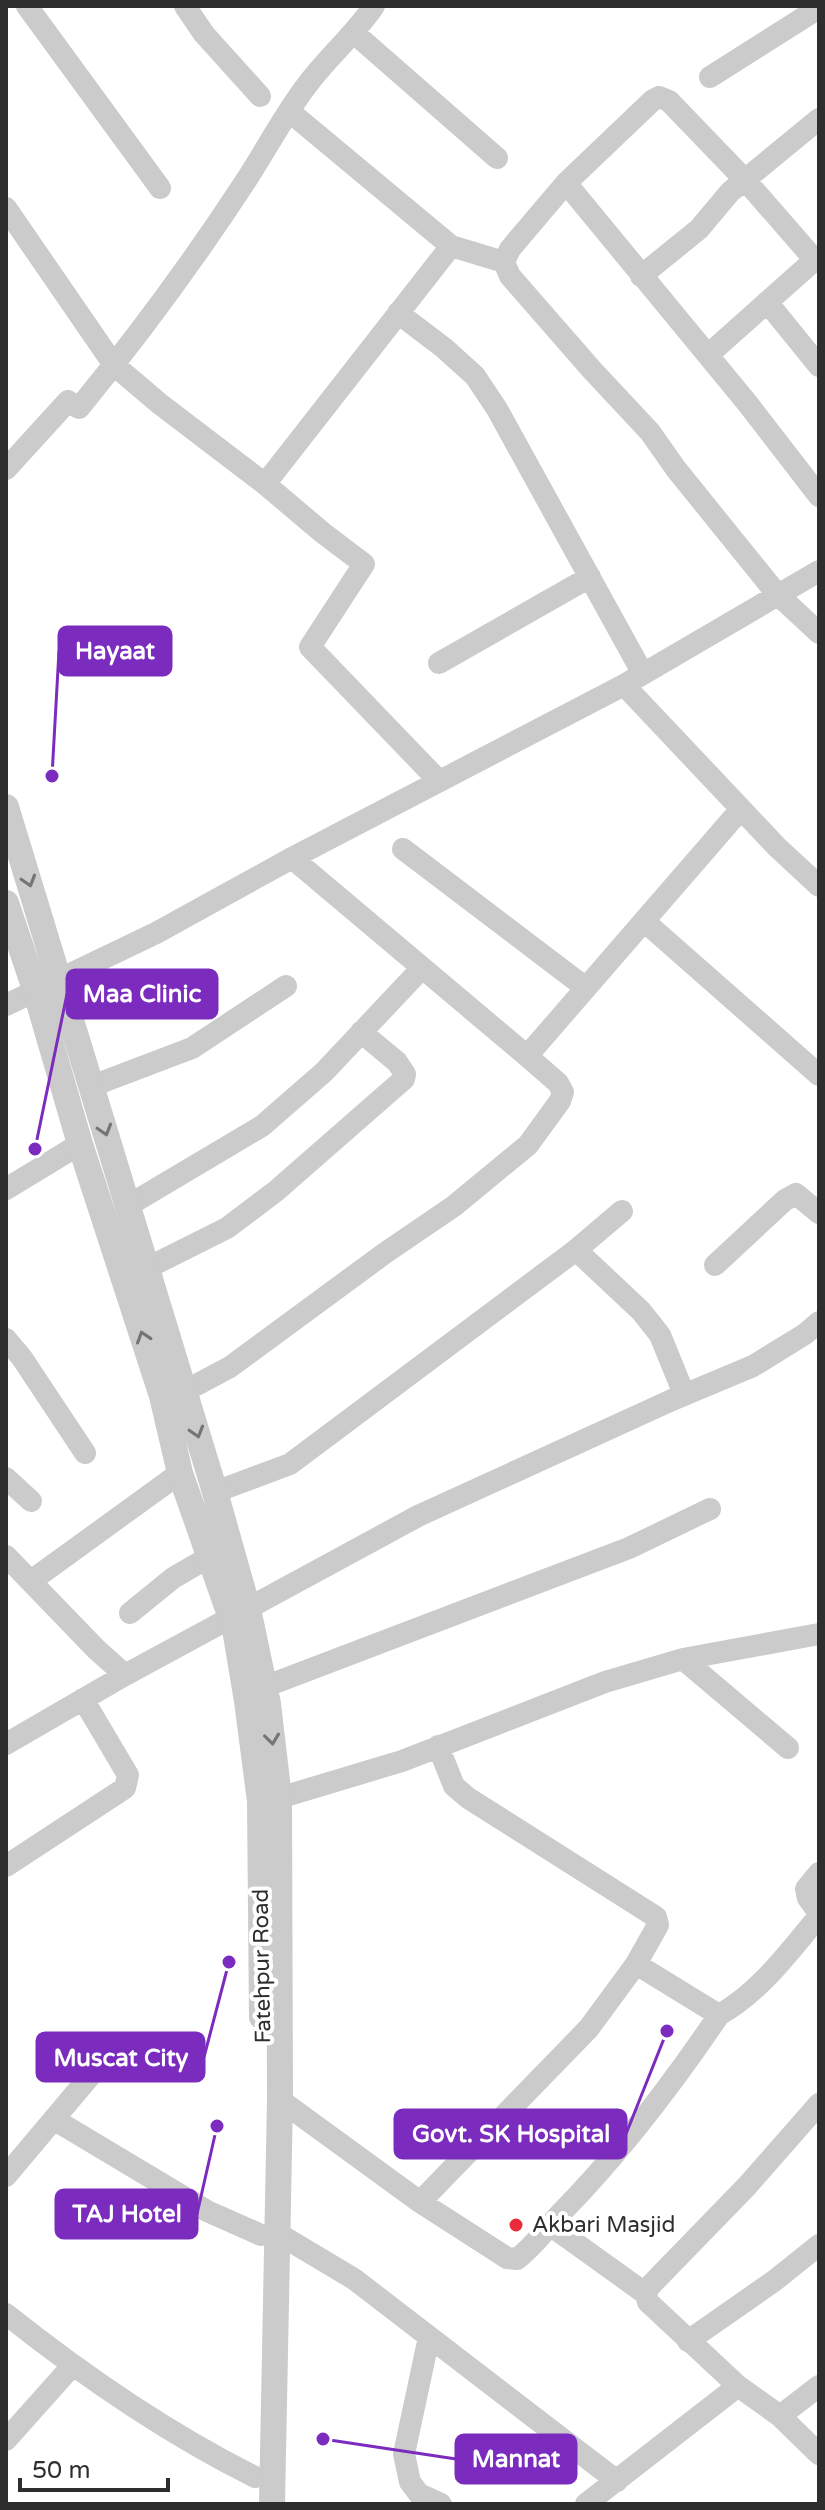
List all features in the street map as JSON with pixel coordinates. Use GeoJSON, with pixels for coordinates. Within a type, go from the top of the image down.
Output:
{"type":"FeatureCollection","features":[{"type":"Feature","properties":{"kind":"street"},"geometry":{"type":"LineString","coordinates":[[27,6],[160,188]]}},
{"type":"Feature","properties":{"kind":"street"},"geometry":{"type":"LineString","coordinates":[[185,6],[204,34],[260,96]]}},
{"type":"Feature","properties":{"kind":"street"},"geometry":{"type":"LineString","coordinates":[[6,469],[68,401],[79,408],[114,365],[244,184],[308,84],[374,6]]}},
{"type":"Feature","properties":{"kind":"street"},"geometry":{"type":"LineString","coordinates":[[710,77],[819,8]]}},
{"type":"Feature","properties":{"kind":"street"},"geometry":{"type":"LineString","coordinates":[[354,33],[497,158]]}},
{"type":"Feature","properties":{"kind":"street"},"geometry":{"type":"LineString","coordinates":[[708,355],[817,258],[669,101],[659,97],[566,183],[510,249],[504,262],[510,276],[650,432],[777,594],[819,633]]}},
{"type":"Feature","properties":{"kind":"street"},"geometry":{"type":"LineString","coordinates":[[290,112],[451,246],[504,262]]}},
{"type":"Feature","properties":{"kind":"street"},"geometry":{"type":"LineString","coordinates":[[641,276],[699,229],[730,192],[819,119]]}},
{"type":"Feature","properties":{"kind":"street"},"geometry":{"type":"LineString","coordinates":[[566,183],[819,496]]}},
{"type":"Feature","properties":{"kind":"street"},"geometry":{"type":"LineString","coordinates":[[6,208],[114,365],[364,564],[310,647],[439,781]]}},
{"type":"Feature","properties":{"kind":"street"},"geometry":{"type":"LineString","coordinates":[[265,484],[451,246]]}},
{"type":"Feature","properties":{"kind":"street"},"geometry":{"type":"LineString","coordinates":[[767,302],[819,366]]}},
{"type":"Feature","properties":{"kind":"street"},"geometry":{"type":"LineString","coordinates":[[398,313],[475,376],[497,409],[590,577],[634,679],[741,809],[819,886]]}},
{"type":"Feature","properties":{"kind":"street"},"geometry":{"type":"LineString","coordinates":[[6,1005],[156,933],[292,858],[634,679],[819,571]]}},
{"type":"Feature","properties":{"kind":"street"},"geometry":{"type":"LineString","coordinates":[[439,663],[590,577]]}},
{"type":"Feature","properties":{"kind":"street"},"geometry":{"type":"LineString","coordinates":[[6,807],[215,1492],[240,1614],[264,1687],[279,1798],[280,2100],[269,2234],[272,2504]]}},
{"type":"Feature","properties":{"kind":"street"},"geometry":{"type":"LineString","coordinates":[[527,1056],[741,809]]}},
{"type":"Feature","properties":{"kind":"street"},"geometry":{"type":"LineString","coordinates":[[403,849],[586,988]]}},
{"type":"Feature","properties":{"kind":"street"},"geometry":{"type":"LineString","coordinates":[[185,1391],[230,1367],[454,1206],[528,1145],[560,1101],[563,1092],[558,1083],[527,1056],[292,858]]}},
{"type":"Feature","properties":{"kind":"street","name":"Fatehpur Road"},"geometry":{"type":"LineString","coordinates":[[6,903],[162,1396],[180,1473],[209,1557],[240,1614],[260,1801],[269,2234],[254,2504]]}},
{"type":"Feature","properties":{"kind":"street"},"geometry":{"type":"LineString","coordinates":[[644,921],[819,1075]]}},
{"type":"Feature","properties":{"kind":"street"},"geometry":{"type":"LineString","coordinates":[[129,1205],[262,1126],[324,1072],[422,968]]}},
{"type":"Feature","properties":{"kind":"street"},"geometry":{"type":"LineString","coordinates":[[92,1086],[192,1048],[286,986]]}},
{"type":"Feature","properties":{"kind":"street"},"geometry":{"type":"LineString","coordinates":[[147,1268],[227,1228],[276,1191],[404,1079],[405,1074],[397,1062],[361,1032]]}},
{"type":"Feature","properties":{"kind":"street"},"geometry":{"type":"LineString","coordinates":[[6,1189],[80,1144]]}},
{"type":"Feature","properties":{"kind":"street"},"geometry":{"type":"LineString","coordinates":[[715,1265],[785,1200],[796,1194],[819,1213]]}},
{"type":"Feature","properties":{"kind":"street"},"geometry":{"type":"LineString","coordinates":[[215,1492],[290,1464],[576,1250],[622,1211]]}},
{"type":"Feature","properties":{"kind":"street"},"geometry":{"type":"LineString","coordinates":[[576,1250],[641,1311],[660,1335],[684,1394]]}},
{"type":"Feature","properties":{"kind":"street"},"geometry":{"type":"LineString","coordinates":[[6,1744],[125,1675],[418,1516],[684,1394],[753,1366],[814,1334]]}},
{"type":"Feature","properties":{"kind":"street"},"geometry":{"type":"LineString","coordinates":[[6,1339],[85,1453]]}},
{"type":"Feature","properties":{"kind":"street"},"geometry":{"type":"LineString","coordinates":[[31,1581],[180,1473]]}},
{"type":"Feature","properties":{"kind":"street"},"geometry":{"type":"LineString","coordinates":[[6,1478],[31,1501]]}},
{"type":"Feature","properties":{"kind":"street"},"geometry":{"type":"LineString","coordinates":[[264,1687],[629,1548],[710,1509]]}},
{"type":"Feature","properties":{"kind":"street"},"geometry":{"type":"LineString","coordinates":[[6,1556],[125,1675]]}},
{"type":"Feature","properties":{"kind":"street"},"geometry":{"type":"LineString","coordinates":[[130,1613],[173,1578],[209,1557]]}},
{"type":"Feature","properties":{"kind":"street"},"geometry":{"type":"LineString","coordinates":[[279,1798],[402,1761],[605,1682],[683,1659],[819,1634]]}},
{"type":"Feature","properties":{"kind":"street"},"geometry":{"type":"LineString","coordinates":[[683,1659],[788,1748]]}},
{"type":"Feature","properties":{"kind":"street"},"geometry":{"type":"LineString","coordinates":[[6,1866],[125,1788],[128,1775],[83,1699]]}},
{"type":"Feature","properties":{"kind":"street"},"geometry":{"type":"LineString","coordinates":[[420,2202],[589,2028],[636,1964],[658,1925],[656,1917],[468,1798],[454,1786],[438,1746]]}},
{"type":"Feature","properties":{"kind":"street"},"geometry":{"type":"LineString","coordinates":[[280,2100],[420,2202],[507,2258],[517,2259],[628,2139],[678,2076],[719,2015],[734,2007],[753,1990],[819,1915],[806,1895],[806,1889],[819,1873]]}},
{"type":"Feature","properties":{"kind":"street"},"geometry":{"type":"LineString","coordinates":[[636,1964],[719,2015]]}},
{"type":"Feature","properties":{"kind":"street"},"geometry":{"type":"LineString","coordinates":[[6,2176],[96,2069]]}},
{"type":"Feature","properties":{"kind":"street"},"geometry":{"type":"LineString","coordinates":[[819,2104],[747,2186],[649,2287],[646,2294],[648,2302],[688,2341],[738,2386],[780,2416],[819,2454]]}},
{"type":"Feature","properties":{"kind":"street"},"geometry":{"type":"LineString","coordinates":[[55,2120],[207,2211],[269,2234],[354,2279],[617,2481]]}},
{"type":"Feature","properties":{"kind":"street"},"geometry":{"type":"LineString","coordinates":[[550,2225],[646,2294]]}},
{"type":"Feature","properties":{"kind":"street"},"geometry":{"type":"LineString","coordinates":[[688,2341],[774,2281],[819,2245]]}},
{"type":"Feature","properties":{"kind":"street"},"geometry":{"type":"LineString","coordinates":[[6,2314],[72,2366],[146,2417],[255,2477]]}},
{"type":"Feature","properties":{"kind":"street"},"geometry":{"type":"LineString","coordinates":[[429,2337],[404,2454],[406,2470],[419,2494],[441,2504]]}},
{"type":"Feature","properties":{"kind":"street"},"geometry":{"type":"LineString","coordinates":[[6,2440],[72,2366]]}},
{"type":"Feature","properties":{"kind":"street"},"geometry":{"type":"LineString","coordinates":[[586,2504],[738,2386]]}},
{"type":"Feature","properties":{"kind":"street"},"geometry":{"type":"LineString","coordinates":[[780,2416],[819,2386]]}},
{"type":"Feature","properties":{"kind":"place","name":"Hayaat"},"geometry":{"type":"Point","coordinates":[52,776]}},
{"type":"Feature","properties":{"kind":"place","name":"Maa Clinic"},"geometry":{"type":"Point","coordinates":[35,1149]}},
{"type":"Feature","properties":{"kind":"place","name":"Muscat City"},"geometry":{"type":"Point","coordinates":[229,1962]}},
{"type":"Feature","properties":{"kind":"place","name":"Govt. SK Hospital"},"geometry":{"type":"Point","coordinates":[667,2031]}},
{"type":"Feature","properties":{"kind":"place","name":"TAJ Hotel"},"geometry":{"type":"Point","coordinates":[217,2126]}},
{"type":"Feature","properties":{"kind":"place","name":"Akbari Masjid"},"geometry":{"type":"Point","coordinates":[516,2225]}},
{"type":"Feature","properties":{"kind":"place","name":"Mannat"},"geometry":{"type":"Point","coordinates":[323,2439]}}]}
